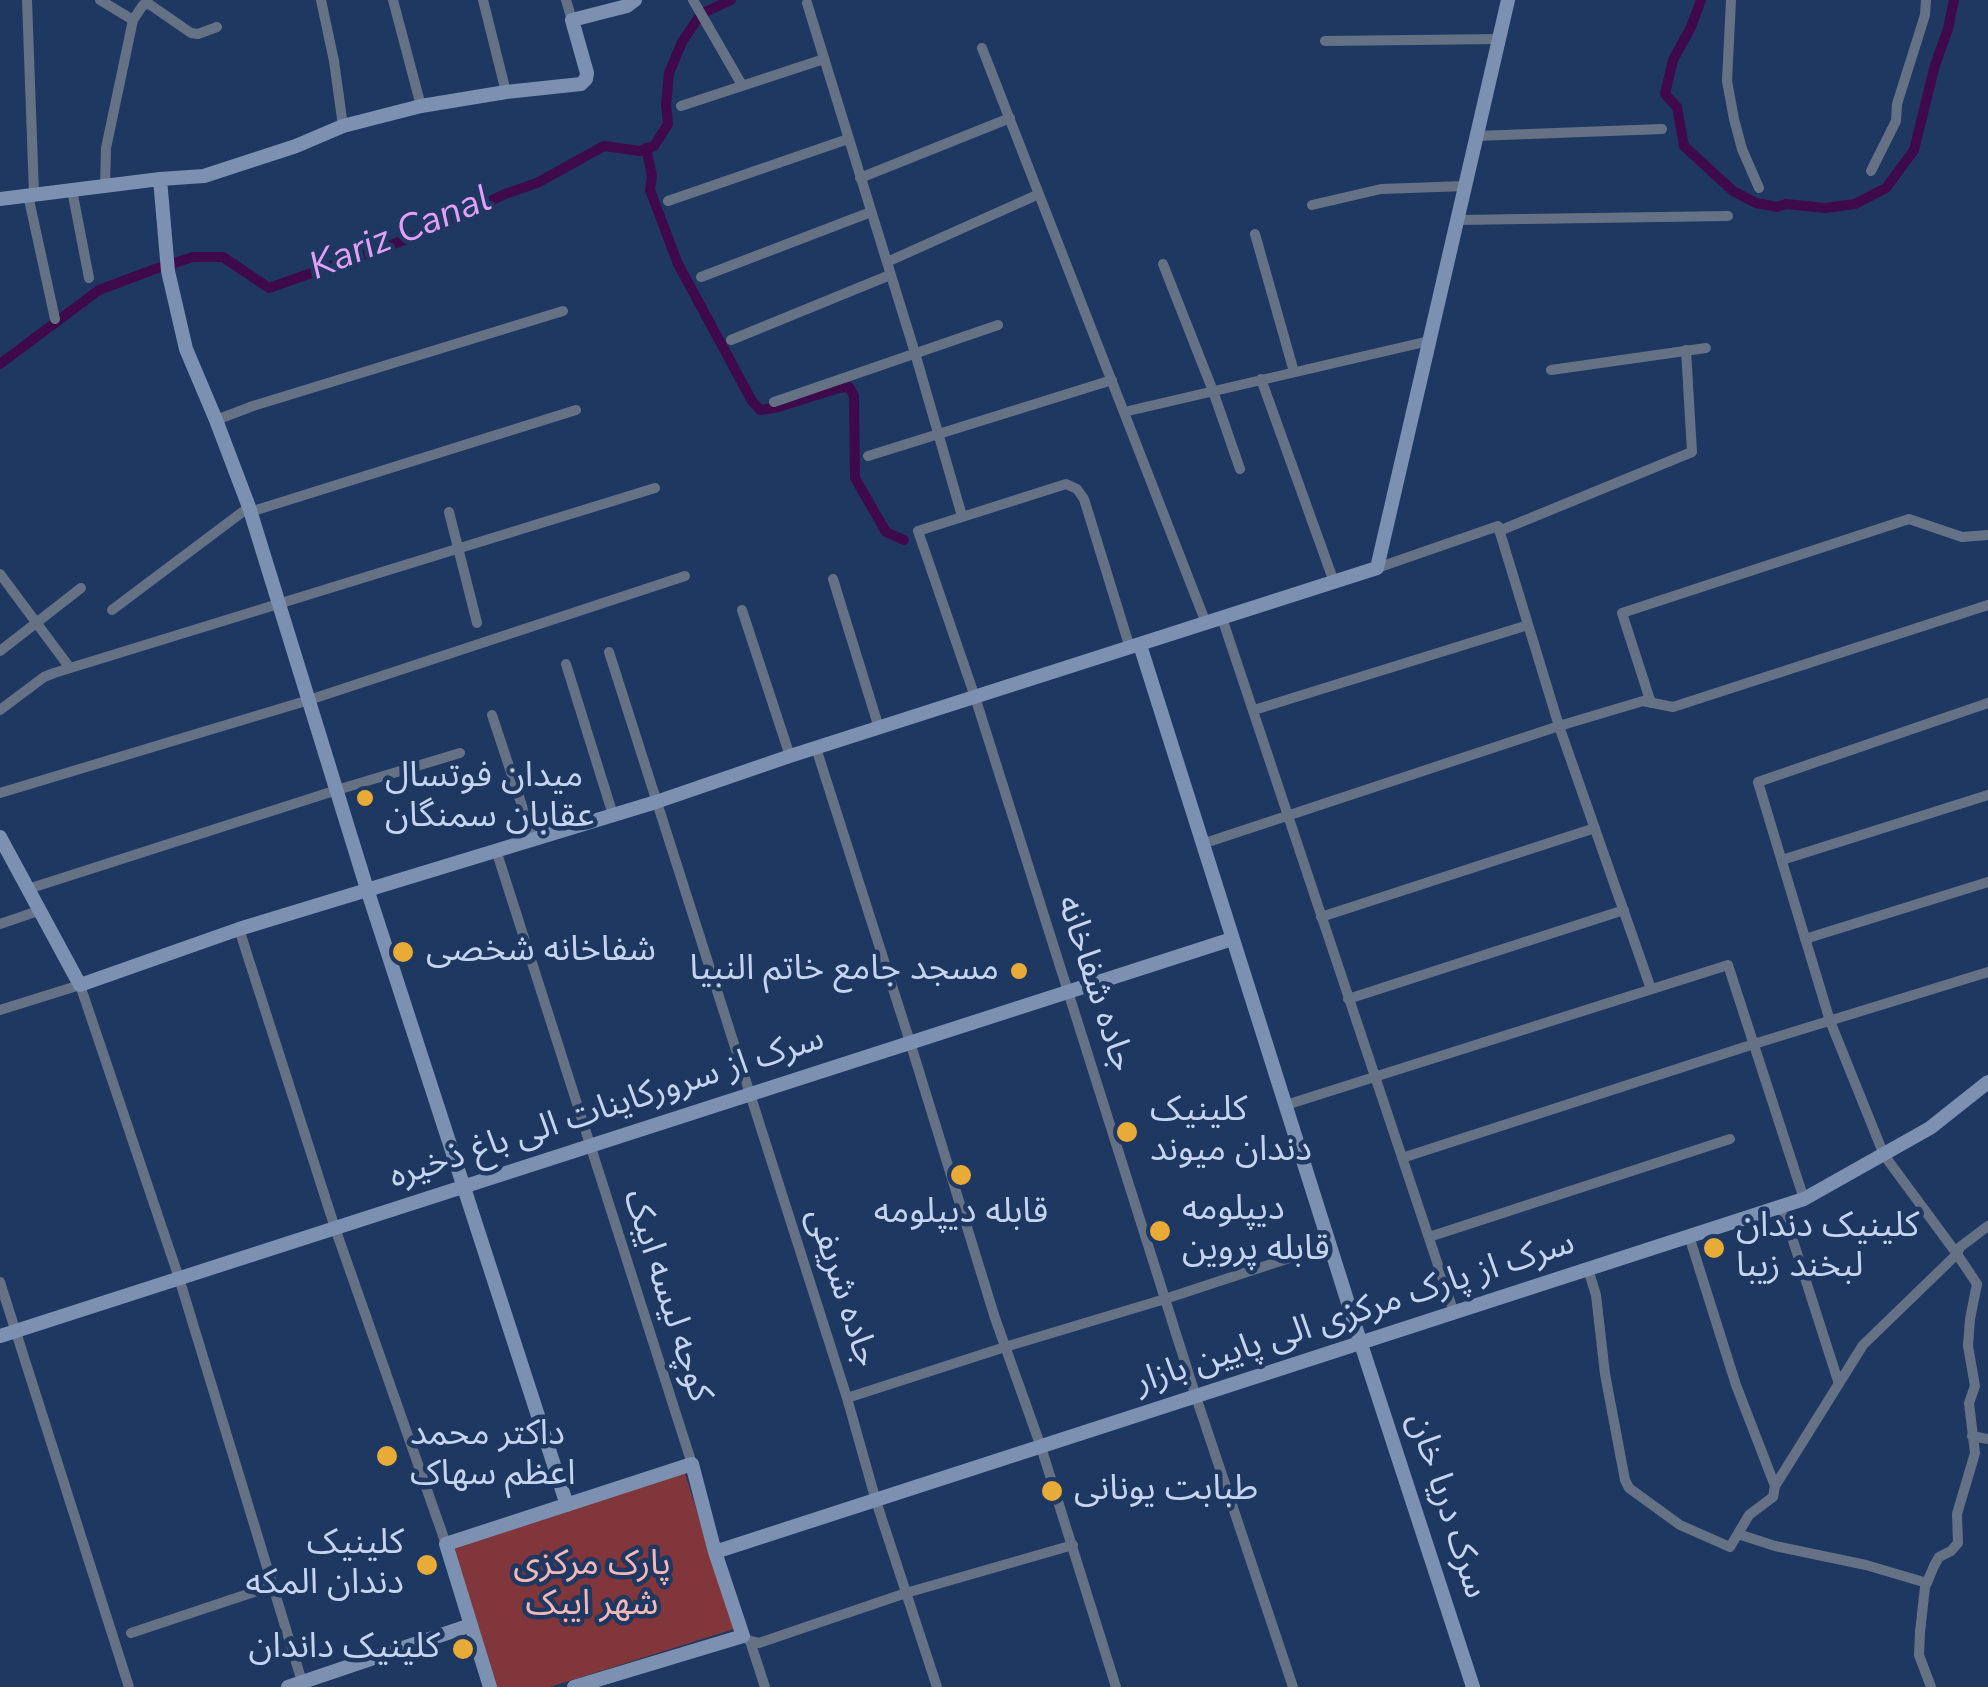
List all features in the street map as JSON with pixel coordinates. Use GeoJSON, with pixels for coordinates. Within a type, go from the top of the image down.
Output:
{"type":"FeatureCollection","features":[{"type":"Feature","properties":{"kind":"street"},"geometry":{"type":"LineString","coordinates":[[27,0],[31,194],[55,318]]}},
{"type":"Feature","properties":{"kind":"street"},"geometry":{"type":"LineString","coordinates":[[100,0],[132,20]]}},
{"type":"Feature","properties":{"kind":"street"},"geometry":{"type":"LineString","coordinates":[[321,0],[343,126]]}},
{"type":"Feature","properties":{"kind":"street"},"geometry":{"type":"LineString","coordinates":[[393,0],[420,106]]}},
{"type":"Feature","properties":{"kind":"street"},"geometry":{"type":"LineString","coordinates":[[483,0],[506,92]]}},
{"type":"Feature","properties":{"kind":"street"},"geometry":{"type":"LineString","coordinates":[[0,199],[204,176],[343,126],[420,106],[582,84],[587,73],[566,0]]}},
{"type":"Feature","properties":{"kind":"street"},"geometry":{"type":"LineString","coordinates":[[572,20],[628,6],[635,0]]}},
{"type":"Feature","properties":{"kind":"street"},"geometry":{"type":"LineString","coordinates":[[1376,568],[1508,0]]}},
{"type":"Feature","properties":{"kind":"street"},"geometry":{"type":"LineString","coordinates":[[1731,0],[1728,81],[1742,150],[1759,188]]}},
{"type":"Feature","properties":{"kind":"street"},"geometry":{"type":"LineString","coordinates":[[1871,171],[1896,120],[1926,0]]}},
{"type":"Feature","properties":{"kind":"street"},"geometry":{"type":"LineString","coordinates":[[807,3],[962,516],[1066,484],[1077,489],[1084,499],[1135,647]]}},
{"type":"Feature","properties":{"kind":"street"},"geometry":{"type":"LineString","coordinates":[[106,186],[106,148],[132,20],[143,5],[149,4],[191,33],[217,27]]}},
{"type":"Feature","properties":{"kind":"street"},"geometry":{"type":"LineString","coordinates":[[699,10],[742,86]]}},
{"type":"Feature","properties":{"kind":"street"},"geometry":{"type":"LineString","coordinates":[[1325,41],[1499,39]]}},
{"type":"Feature","properties":{"kind":"street"},"geometry":{"type":"LineString","coordinates":[[982,48],[1206,623]]}},
{"type":"Feature","properties":{"kind":"street"},"geometry":{"type":"LineString","coordinates":[[681,106],[824,58]]}},
{"type":"Feature","properties":{"kind":"street"},"geometry":{"type":"LineString","coordinates":[[860,178],[1010,118]]}},
{"type":"Feature","properties":{"kind":"street"},"geometry":{"type":"LineString","coordinates":[[1476,136],[1662,129]]}},
{"type":"Feature","properties":{"kind":"street"},"geometry":{"type":"LineString","coordinates":[[668,201],[848,139]]}},
{"type":"Feature","properties":{"kind":"street"},"geometry":{"type":"LineString","coordinates":[[160,179],[167,265],[186,349],[249,509],[566,1504]]}},
{"type":"Feature","properties":{"kind":"street"},"geometry":{"type":"LineString","coordinates":[[1312,206],[1380,190],[1465,186]]}},
{"type":"Feature","properties":{"kind":"street"},"geometry":{"type":"LineString","coordinates":[[72,190],[89,278]]}},
{"type":"Feature","properties":{"kind":"street"},"geometry":{"type":"LineString","coordinates":[[731,340],[1039,194]]}},
{"type":"Feature","properties":{"kind":"street"},"geometry":{"type":"LineString","coordinates":[[701,278],[871,212]]}},
{"type":"Feature","properties":{"kind":"street"},"geometry":{"type":"LineString","coordinates":[[1457,220],[1728,216]]}},
{"type":"Feature","properties":{"kind":"street"},"geometry":{"type":"LineString","coordinates":[[1255,234],[1294,372]]}},
{"type":"Feature","properties":{"kind":"street"},"geometry":{"type":"LineString","coordinates":[[1163,264],[1240,469]]}},
{"type":"Feature","properties":{"kind":"street"},"geometry":{"type":"LineString","coordinates":[[216,420],[563,311]]}},
{"type":"Feature","properties":{"kind":"street"},"geometry":{"type":"LineString","coordinates":[[774,402],[998,325]]}},
{"type":"Feature","properties":{"kind":"street"},"geometry":{"type":"LineString","coordinates":[[1124,412],[1429,341]]}},
{"type":"Feature","properties":{"kind":"street"},"geometry":{"type":"LineString","coordinates":[[1552,370],[1706,348]]}},
{"type":"Feature","properties":{"kind":"street"},"geometry":{"type":"LineString","coordinates":[[1499,531],[1692,452],[1686,350]]}},
{"type":"Feature","properties":{"kind":"street"},"geometry":{"type":"LineString","coordinates":[[868,456],[1112,380]]}},
{"type":"Feature","properties":{"kind":"street"},"geometry":{"type":"LineString","coordinates":[[1261,380],[1334,582]]}},
{"type":"Feature","properties":{"kind":"street"},"geometry":{"type":"LineString","coordinates":[[112,610],[249,509],[576,410]]}},
{"type":"Feature","properties":{"kind":"street"},"geometry":{"type":"LineString","coordinates":[[0,710],[44,677],[70,668],[655,488]]}},
{"type":"Feature","properties":{"kind":"street"},"geometry":{"type":"LineString","coordinates":[[449,512],[476,623]]}},
{"type":"Feature","properties":{"kind":"street","name":"جاده شفاخانه"},"geometry":{"type":"LineString","coordinates":[[962,516],[920,528],[918,534],[1292,1687]]}},
{"type":"Feature","properties":{"kind":"street"},"geometry":{"type":"LineString","coordinates":[[1651,702],[1622,613],[1908,520],[1962,537],[1988,534]]}},
{"type":"Feature","properties":{"kind":"street"},"geometry":{"type":"LineString","coordinates":[[0,1010],[238,929],[656,802],[1498,526],[1559,726],[1651,989]]}},
{"type":"Feature","properties":{"kind":"street"},"geometry":{"type":"LineString","coordinates":[[0,574],[70,668]]}},
{"type":"Feature","properties":{"kind":"street"},"geometry":{"type":"LineString","coordinates":[[0,793],[309,700],[685,576]]}},
{"type":"Feature","properties":{"kind":"street"},"geometry":{"type":"LineString","coordinates":[[833,579],[879,728]]}},
{"type":"Feature","properties":{"kind":"street"},"geometry":{"type":"LineString","coordinates":[[0,652],[81,588]]}},
{"type":"Feature","properties":{"kind":"street"},"geometry":{"type":"LineString","coordinates":[[1202,844],[1559,726],[1644,701],[1673,707],[1988,605]]}},
{"type":"Feature","properties":{"kind":"street"},"geometry":{"type":"LineString","coordinates":[[742,610],[790,756]]}},
{"type":"Feature","properties":{"kind":"street"},"geometry":{"type":"LineString","coordinates":[[1222,618],[1454,1313]]}},
{"type":"Feature","properties":{"kind":"street"},"geometry":{"type":"LineString","coordinates":[[1254,710],[1528,625]]}},
{"type":"Feature","properties":{"kind":"street","name":"سرک دریا خان"},"geometry":{"type":"LineString","coordinates":[[1135,647],[1473,1687]]}},
{"type":"Feature","properties":{"kind":"street","name":"جاده شریفی"},"geometry":{"type":"LineString","coordinates":[[609,652],[937,1687]]}},
{"type":"Feature","properties":{"kind":"street"},"geometry":{"type":"LineString","coordinates":[[566,664],[612,815]]}},
{"type":"Feature","properties":{"kind":"street"},"geometry":{"type":"LineString","coordinates":[[1931,1687],[1920,1655],[1927,1583],[1939,1556],[1958,1543],[1957,1514],[1975,1454],[1969,1403],[1975,1386],[1968,1346],[1977,1284],[1884,1155],[1830,1020],[1758,782],[1988,703]]}},
{"type":"Feature","properties":{"kind":"street"},"geometry":{"type":"LineString","coordinates":[[492,715],[533,839]]}},
{"type":"Feature","properties":{"kind":"street"},"geometry":{"type":"LineString","coordinates":[[816,748],[1116,1687]]}},
{"type":"Feature","properties":{"kind":"street"},"geometry":{"type":"LineString","coordinates":[[28,889],[460,753]]}},
{"type":"Feature","properties":{"kind":"street"},"geometry":{"type":"LineString","coordinates":[[1782,860],[1988,795]]}},
{"type":"Feature","properties":{"kind":"street"},"geometry":{"type":"LineString","coordinates":[[1321,917],[1595,828]]}},
{"type":"Feature","properties":{"kind":"street"},"geometry":{"type":"LineString","coordinates":[[0,836],[80,985],[179,1278],[272,1586],[298,1686],[471,1625]]}},
{"type":"Feature","properties":{"kind":"street","name":"کوچه لیسه ایبک"},"geometry":{"type":"LineString","coordinates":[[496,850],[692,1464]]}},
{"type":"Feature","properties":{"kind":"street"},"geometry":{"type":"LineString","coordinates":[[1806,939],[1988,882]]}},
{"type":"Feature","properties":{"kind":"street"},"geometry":{"type":"LineString","coordinates":[[0,924],[41,910]]}},
{"type":"Feature","properties":{"kind":"street"},"geometry":{"type":"LineString","coordinates":[[1348,999],[1624,910]]}},
{"type":"Feature","properties":{"kind":"street"},"geometry":{"type":"LineString","coordinates":[[238,929],[335,1228],[446,1544],[490,1687]]}},
{"type":"Feature","properties":{"kind":"street","name":"سرک از سرورکاینات الی باغ ذخیره"},"geometry":{"type":"LineString","coordinates":[[7,1333],[1232,938]]}},
{"type":"Feature","properties":{"kind":"street"},"geometry":{"type":"LineString","coordinates":[[1286,1105],[1728,965],[1804,1199]]}},
{"type":"Feature","properties":{"kind":"street"},"geometry":{"type":"LineString","coordinates":[[1402,1158],[1988,972]]}},
{"type":"Feature","properties":{"kind":"street","name":"سرک از پارک مرکزی الی پایین بازار"},"geometry":{"type":"LineString","coordinates":[[715,1552],[1804,1199],[1930,1128],[1988,1082]]}},
{"type":"Feature","properties":{"kind":"street"},"geometry":{"type":"LineString","coordinates":[[1429,1238],[1730,1139]]}},
{"type":"Feature","properties":{"kind":"street"},"geometry":{"type":"LineString","coordinates":[[1778,1207],[1788,1225],[1840,1384]]}},
{"type":"Feature","properties":{"kind":"street"},"geometry":{"type":"LineString","coordinates":[[1774,1486],[1863,1346],[1958,1254],[1960,1247],[1988,1226]]}},
{"type":"Feature","properties":{"kind":"street"},"geometry":{"type":"LineString","coordinates":[[1588,1270],[1596,1295],[1608,1392],[1629,1488],[1680,1525],[1730,1547],[1749,1515],[1774,1497],[1774,1486],[1736,1386],[1689,1236]]}},
{"type":"Feature","properties":{"kind":"street"},"geometry":{"type":"LineString","coordinates":[[848,1398],[1330,1245]]}},
{"type":"Feature","properties":{"kind":"street"},"geometry":{"type":"LineString","coordinates":[[0,1282],[7,1333],[129,1687]]}},
{"type":"Feature","properties":{"kind":"street"},"geometry":{"type":"LineString","coordinates":[[1972,1436],[1988,1439]]}},
{"type":"Feature","properties":{"kind":"street"},"geometry":{"type":"LineString","coordinates":[[446,1544],[692,1464],[715,1552],[765,1687]]}},
{"type":"Feature","properties":{"kind":"street"},"geometry":{"type":"LineString","coordinates":[[1738,1534],[1927,1583]]}},
{"type":"Feature","properties":{"kind":"street"},"geometry":{"type":"LineString","coordinates":[[574,1687],[622,1680],[746,1639],[759,1642],[906,1593],[1072,1546]]}},
{"type":"Feature","properties":{"kind":"street"},"geometry":{"type":"LineString","coordinates":[[131,1633],[272,1586]]}},
{"type":"Feature","properties":{"kind":"green space","name":"پارک مرکزی شهر ایبک"},"geometry":{"type":"Polygon","coordinates":[[[684,1470],[734,1629],[550,1687],[495,1687],[450,1545],[684,1470]]]}},
{"type":"Feature","properties":{"kind":"waterway","name":"Kariz Canal"},"geometry":{"type":"LineString","coordinates":[[0,364],[99,290],[155,269],[193,257],[223,257],[269,288],[416,236],[537,183],[604,146],[640,151],[654,146],[668,124],[669,73],[682,42],[701,14],[731,0]]}},
{"type":"Feature","properties":{"kind":"waterway","name":"Kariz Canal"},"geometry":{"type":"LineString","coordinates":[[1701,0],[1673,60],[1665,94],[1677,107],[1684,146],[1733,191],[1756,203],[1825,208],[1855,204],[1886,188],[1914,150],[1954,0]]}},
{"type":"Feature","properties":{"kind":"waterway"},"geometry":{"type":"LineString","coordinates":[[646,148],[652,176],[650,190],[678,264],[752,401],[760,410],[775,408],[849,387],[854,396],[855,478],[886,532],[904,540]]}},
{"type":"Feature","properties":{"kind":"place","name":"میدان فوتسال عقابان سمنگان"},"geometry":{"type":"Point","coordinates":[365,798]}},
{"type":"Feature","properties":{"kind":"place","name":"شفاخانه شخصی"},"geometry":{"type":"Point","coordinates":[403,952]}},
{"type":"Feature","properties":{"kind":"place","name":"مسجد جامع خاتم النبیا"},"geometry":{"type":"Point","coordinates":[1019,971]}},
{"type":"Feature","properties":{"kind":"place","name":"کلینیک دندان میوند"},"geometry":{"type":"Point","coordinates":[1127,1132]}},
{"type":"Feature","properties":{"kind":"place","name":"قابله دیپلومه"},"geometry":{"type":"Point","coordinates":[961,1175]}},
{"type":"Feature","properties":{"kind":"place","name":"دیپلومه قابله پروین"},"geometry":{"type":"Point","coordinates":[1160,1231]}},
{"type":"Feature","properties":{"kind":"place","name":"کلینیک دندان لبخند زیبا"},"geometry":{"type":"Point","coordinates":[1714,1248]}},
{"type":"Feature","properties":{"kind":"place","name":"داکتر محمد اعظم سهاک"},"geometry":{"type":"Point","coordinates":[387,1456]}},
{"type":"Feature","properties":{"kind":"place","name":"طبابت یونانی"},"geometry":{"type":"Point","coordinates":[1052,1491]}},
{"type":"Feature","properties":{"kind":"place","name":"کلینیک دندان المکه"},"geometry":{"type":"Point","coordinates":[427,1565]}},
{"type":"Feature","properties":{"kind":"place","name":"کلینیک داندان"},"geometry":{"type":"Point","coordinates":[463,1649]}}]}
